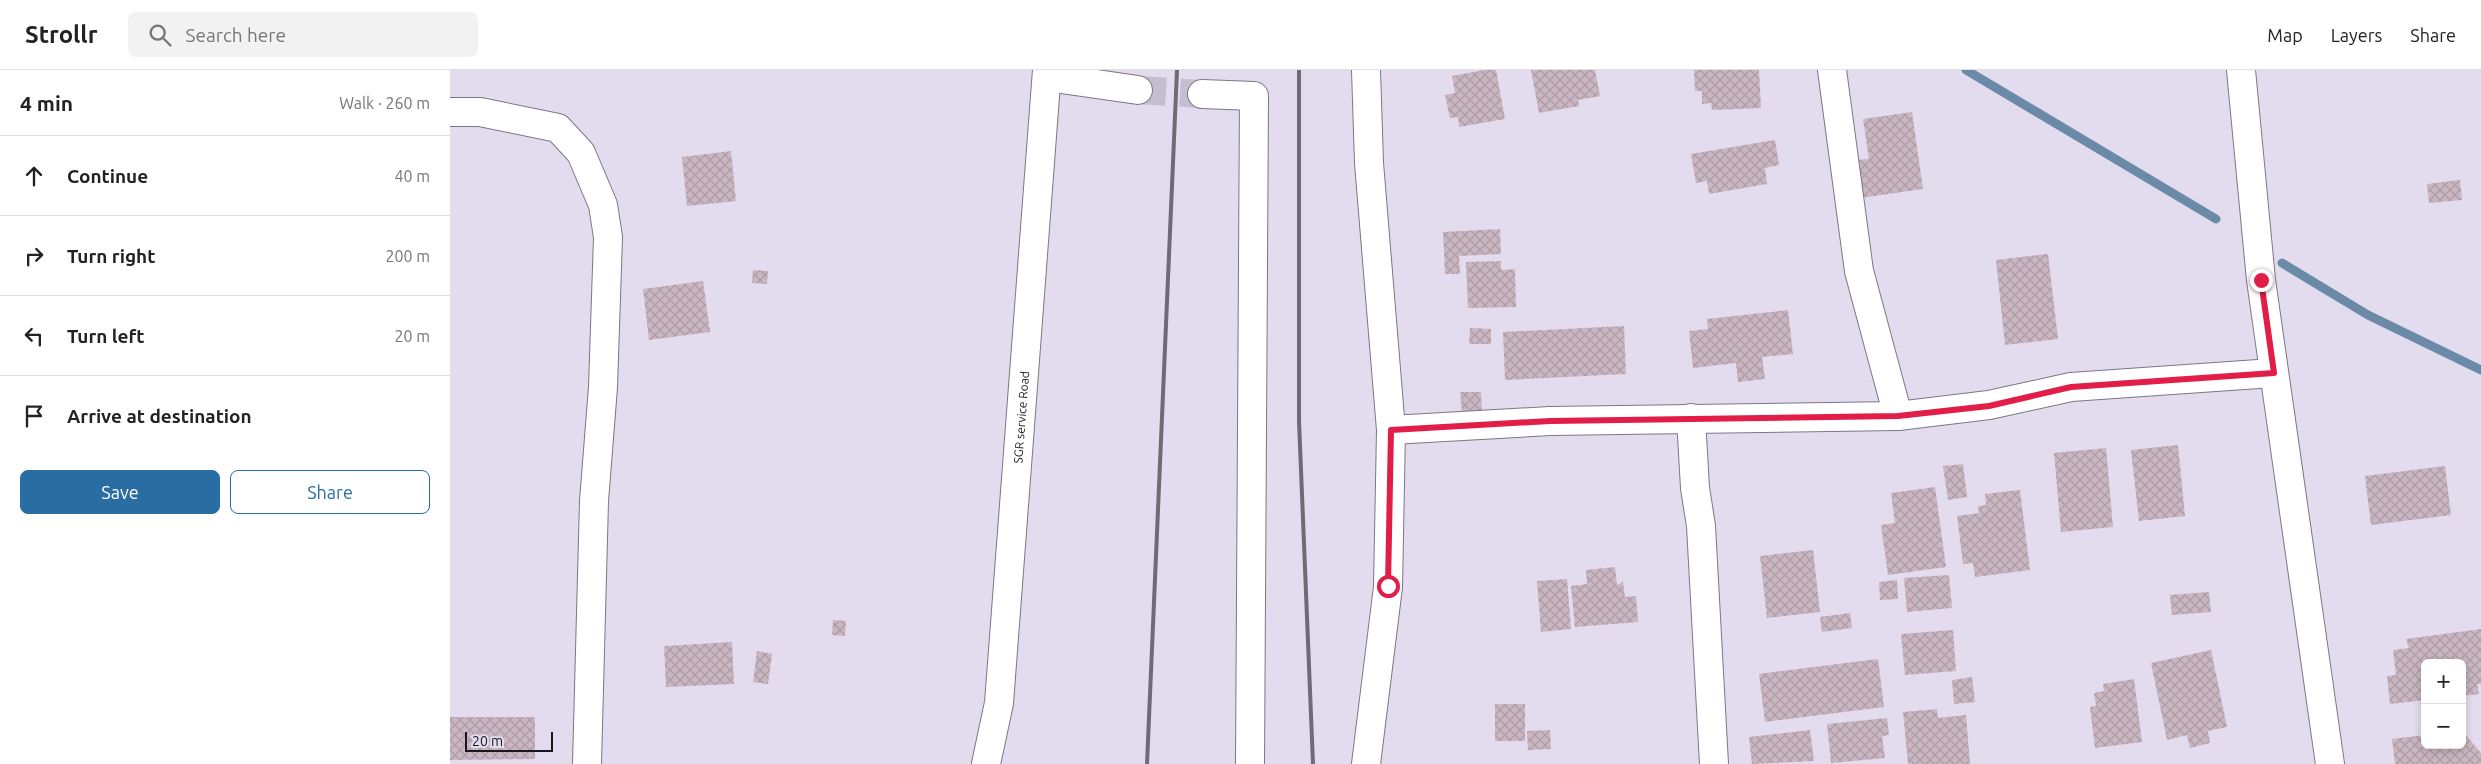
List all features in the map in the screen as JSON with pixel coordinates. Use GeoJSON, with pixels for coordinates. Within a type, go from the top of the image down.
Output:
{"type":"FeatureCollection","features":[{"type":"Feature","properties":{"kind":"street"},"geometry":{"type":"LineString","coordinates":[[1366,70],[1369,163],[1391,430],[1388,586],[1366,764]]}},
{"type":"Feature","properties":{"kind":"street"},"geometry":{"type":"LineString","coordinates":[[1832,70],[1859,271],[1898,416]]}},
{"type":"Feature","properties":{"kind":"street"},"geometry":{"type":"LineString","coordinates":[[2241,70],[2261,280],[2330,764]]}},
{"type":"Feature","properties":{"kind":"street"},"geometry":{"type":"LineString","coordinates":[[1047,74],[1138,90]]}},
{"type":"Feature","properties":{"kind":"street","name":"SGR service Road"},"geometry":{"type":"LineString","coordinates":[[986,764],[999,703],[1047,74]]}},
{"type":"Feature","properties":{"kind":"street"},"geometry":{"type":"LineString","coordinates":[[1202,94],[1254,96],[1250,764]]}},
{"type":"Feature","properties":{"kind":"street"},"geometry":{"type":"LineString","coordinates":[[450,112],[480,112],[558,128],[581,153],[603,204],[608,237],[603,387],[594,501],[587,764]]}},
{"type":"Feature","properties":{"kind":"street"},"geometry":{"type":"LineString","coordinates":[[1391,430],[1550,421],[1898,416],[1989,406],[2071,387],[2274,373]]}},
{"type":"Feature","properties":{"kind":"street"},"geometry":{"type":"LineString","coordinates":[[1691,418],[1695,488],[1701,526],[1714,764]]}},
{"type":"Feature","properties":{"kind":"building"},"geometry":{"type":"Polygon","coordinates":[[[1484,70],[1496,70],[1505,119],[1459,127],[1458,117],[1450,118],[1445,95],[1455,93],[1452,76],[1484,70]]]}},
{"type":"Feature","properties":{"kind":"building"},"geometry":{"type":"Polygon","coordinates":[[[1531,70],[1595,70],[1600,96],[1578,100],[1579,106],[1539,113],[1531,70]]]}},
{"type":"Feature","properties":{"kind":"building"},"geometry":{"type":"Polygon","coordinates":[[[1694,70],[1759,70],[1761,108],[1712,110],[1711,103],[1702,104],[1702,91],[1695,91],[1694,70]]]}},
{"type":"Feature","properties":{"kind":"building"},"geometry":{"type":"Polygon","coordinates":[[[1912,112],[1923,189],[1860,198],[1855,160],[1869,159],[1863,119],[1912,112]]]}},
{"type":"Feature","properties":{"kind":"building"},"geometry":{"type":"Polygon","coordinates":[[[1775,140],[1779,165],[1765,168],[1767,184],[1709,194],[1707,181],[1696,183],[1691,154],[1775,140]]]}},
{"type":"Feature","properties":{"kind":"building"},"geometry":{"type":"Polygon","coordinates":[[[731,151],[736,201],[687,206],[682,157],[731,151]]]}},
{"type":"Feature","properties":{"kind":"building"},"geometry":{"type":"Polygon","coordinates":[[[2460,180],[2462,200],[2429,203],[2427,184],[2460,180]]]}},
{"type":"Feature","properties":{"kind":"building"},"geometry":{"type":"Polygon","coordinates":[[[1500,229],[1501,254],[1459,256],[1460,274],[1445,274],[1443,232],[1500,229]]]}},
{"type":"Feature","properties":{"kind":"building"},"geometry":{"type":"Polygon","coordinates":[[[2048,254],[2058,339],[2005,345],[1996,260],[2048,254]]]}},
{"type":"Feature","properties":{"kind":"building"},"geometry":{"type":"Polygon","coordinates":[[[1501,261],[1501,270],[1515,269],[1516,307],[1468,308],[1466,262],[1501,261]]]}},
{"type":"Feature","properties":{"kind":"building"},"geometry":{"type":"Polygon","coordinates":[[[753,270],[768,271],[767,284],[752,283],[753,270]]]}},
{"type":"Feature","properties":{"kind":"building"},"geometry":{"type":"Polygon","coordinates":[[[703,281],[710,332],[649,340],[643,289],[703,281]]]}},
{"type":"Feature","properties":{"kind":"building"},"geometry":{"type":"Polygon","coordinates":[[[1788,310],[1793,354],[1762,357],[1765,379],[1738,382],[1736,363],[1693,368],[1689,331],[1708,329],[1707,319],[1788,310]]]}},
{"type":"Feature","properties":{"kind":"building"},"geometry":{"type":"Polygon","coordinates":[[[1624,326],[1626,374],[1505,380],[1503,332],[1624,326]]]}},
{"type":"Feature","properties":{"kind":"building"},"geometry":{"type":"Polygon","coordinates":[[[1470,328],[1491,329],[1491,344],[1469,344],[1470,328]]]}},
{"type":"Feature","properties":{"kind":"building"},"geometry":{"type":"Polygon","coordinates":[[[1460,392],[1481,392],[1482,412],[1462,413],[1460,392]]]}},
{"type":"Feature","properties":{"kind":"building"},"geometry":{"type":"Polygon","coordinates":[[[2178,445],[2185,516],[2139,521],[2131,450],[2178,445]]]}},
{"type":"Feature","properties":{"kind":"building"},"geometry":{"type":"Polygon","coordinates":[[[2106,448],[2113,527],[2061,532],[2054,453],[2106,448]]]}},
{"type":"Feature","properties":{"kind":"building"},"geometry":{"type":"Polygon","coordinates":[[[1963,464],[1967,497],[1948,500],[1943,466],[1963,464]]]}},
{"type":"Feature","properties":{"kind":"building"},"geometry":{"type":"Polygon","coordinates":[[[2445,466],[2451,515],[2371,525],[2365,476],[2445,466]]]}},
{"type":"Feature","properties":{"kind":"building"},"geometry":{"type":"Polygon","coordinates":[[[1935,487],[1946,567],[1888,575],[1881,525],[1895,523],[1891,493],[1935,487]]]}},
{"type":"Feature","properties":{"kind":"building"},"geometry":{"type":"Polygon","coordinates":[[[2020,490],[2030,570],[1975,577],[1973,563],[1963,564],[1957,516],[1979,513],[1978,506],[1986,505],[1985,494],[2020,490]]]}},
{"type":"Feature","properties":{"kind":"building"},"geometry":{"type":"Polygon","coordinates":[[[1813,550],[1820,612],[1767,618],[1760,556],[1813,550]]]}},
{"type":"Feature","properties":{"kind":"building"},"geometry":{"type":"Polygon","coordinates":[[[1615,567],[1617,585],[1623,582],[1625,597],[1636,596],[1638,622],[1575,627],[1571,586],[1587,584],[1586,570],[1615,567]]]}},
{"type":"Feature","properties":{"kind":"building"},"geometry":{"type":"Polygon","coordinates":[[[1949,575],[1952,608],[1907,612],[1904,578],[1949,575]]]}},
{"type":"Feature","properties":{"kind":"building"},"geometry":{"type":"Polygon","coordinates":[[[1567,579],[1571,629],[1541,632],[1537,581],[1567,579]]]}},
{"type":"Feature","properties":{"kind":"building"},"geometry":{"type":"Polygon","coordinates":[[[1897,580],[1898,599],[1880,600],[1879,582],[1897,580]]]}},
{"type":"Feature","properties":{"kind":"building"},"geometry":{"type":"Polygon","coordinates":[[[2209,592],[2211,612],[2172,615],[2170,595],[2209,592]]]}},
{"type":"Feature","properties":{"kind":"building"},"geometry":{"type":"Polygon","coordinates":[[[1850,613],[1852,628],[1822,632],[1820,617],[1850,613]]]}},
{"type":"Feature","properties":{"kind":"building"},"geometry":{"type":"Polygon","coordinates":[[[833,620],[846,621],[845,636],[832,635],[833,620]]]}},
{"type":"Feature","properties":{"kind":"building"},"geometry":{"type":"Polygon","coordinates":[[[2481,629],[2481,684],[2477,684],[2479,694],[2466,696],[2466,659],[2421,659],[2421,700],[2390,704],[2387,676],[2396,675],[2393,650],[2409,648],[2406,639],[2481,629]]]}},
{"type":"Feature","properties":{"kind":"building"},"geometry":{"type":"Polygon","coordinates":[[[1953,630],[1956,671],[1905,675],[1901,634],[1953,630]]]}},
{"type":"Feature","properties":{"kind":"building"},"geometry":{"type":"Polygon","coordinates":[[[732,642],[734,684],[666,687],[664,646],[732,642]]]}},
{"type":"Feature","properties":{"kind":"building"},"geometry":{"type":"Polygon","coordinates":[[[2211,650],[2227,727],[2208,731],[2210,743],[2190,748],[2187,735],[2167,740],[2151,663],[2211,650]]]}},
{"type":"Feature","properties":{"kind":"building"},"geometry":{"type":"Polygon","coordinates":[[[757,651],[772,654],[768,684],[753,682],[757,651]]]}},
{"type":"Feature","properties":{"kind":"building"},"geometry":{"type":"Polygon","coordinates":[[[1878,659],[1884,707],[1765,722],[1759,674],[1878,659]]]}},
{"type":"Feature","properties":{"kind":"building"},"geometry":{"type":"Polygon","coordinates":[[[1972,677],[1975,702],[1954,704],[1952,680],[1972,677]]]}},
{"type":"Feature","properties":{"kind":"building"},"geometry":{"type":"Polygon","coordinates":[[[2134,679],[2142,742],[2095,748],[2090,707],[2096,706],[2094,693],[2104,691],[2103,684],[2134,679]]]}},
{"type":"Feature","properties":{"kind":"building"},"geometry":{"type":"Polygon","coordinates":[[[1495,704],[1525,704],[1525,741],[1495,741],[1495,704]]]}},
{"type":"Feature","properties":{"kind":"building"},"geometry":{"type":"Polygon","coordinates":[[[1937,709],[1938,718],[1966,715],[1970,764],[1908,764],[1903,712],[1937,709]]]}},
{"type":"Feature","properties":{"kind":"building"},"geometry":{"type":"Polygon","coordinates":[[[450,717],[535,717],[535,759],[450,760],[450,717]]]}},
{"type":"Feature","properties":{"kind":"building"},"geometry":{"type":"Polygon","coordinates":[[[1887,718],[1889,735],[1882,736],[1885,758],[1831,763],[1827,724],[1887,718]]]}},
{"type":"Feature","properties":{"kind":"building"},"geometry":{"type":"Polygon","coordinates":[[[1550,730],[1551,749],[1528,750],[1527,731],[1550,730]]]}},
{"type":"Feature","properties":{"kind":"building"},"geometry":{"type":"Polygon","coordinates":[[[1810,730],[1814,761],[1752,764],[1749,737],[1810,730]]]}},
{"type":"Feature","properties":{"kind":"building"},"geometry":{"type":"Polygon","coordinates":[[[2421,735],[2421,749],[2466,749],[2466,736],[2481,753],[2481,764],[2395,764],[2392,739],[2421,735]]]}},
{"type":"Feature","properties":{"kind":"waterway"},"geometry":{"type":"LineString","coordinates":[[1966,70],[2216,219]]}},
{"type":"Feature","properties":{"kind":"waterway"},"geometry":{"type":"LineString","coordinates":[[2282,263],[2368,315],[2481,370]]}},
{"type":"Feature","properties":{"kind":"tunnel"},"geometry":{"type":"LineString","coordinates":[[1138,90],[1202,94]]}},
{"type":"Feature","properties":{"kind":"railway"},"geometry":{"type":"LineString","coordinates":[[1147,764],[1177,70]]}},
{"type":"Feature","properties":{"kind":"railway"},"geometry":{"type":"LineString","coordinates":[[1299,70],[1299,421],[1313,764]]}},
{"type":"Feature","properties":{"kind":"route"},"geometry":{"type":"LineString","coordinates":[[1388,586],[1391,430],[1550,421],[1898,416],[1989,406],[2071,387],[2274,373],[2261,280]]}}]}
